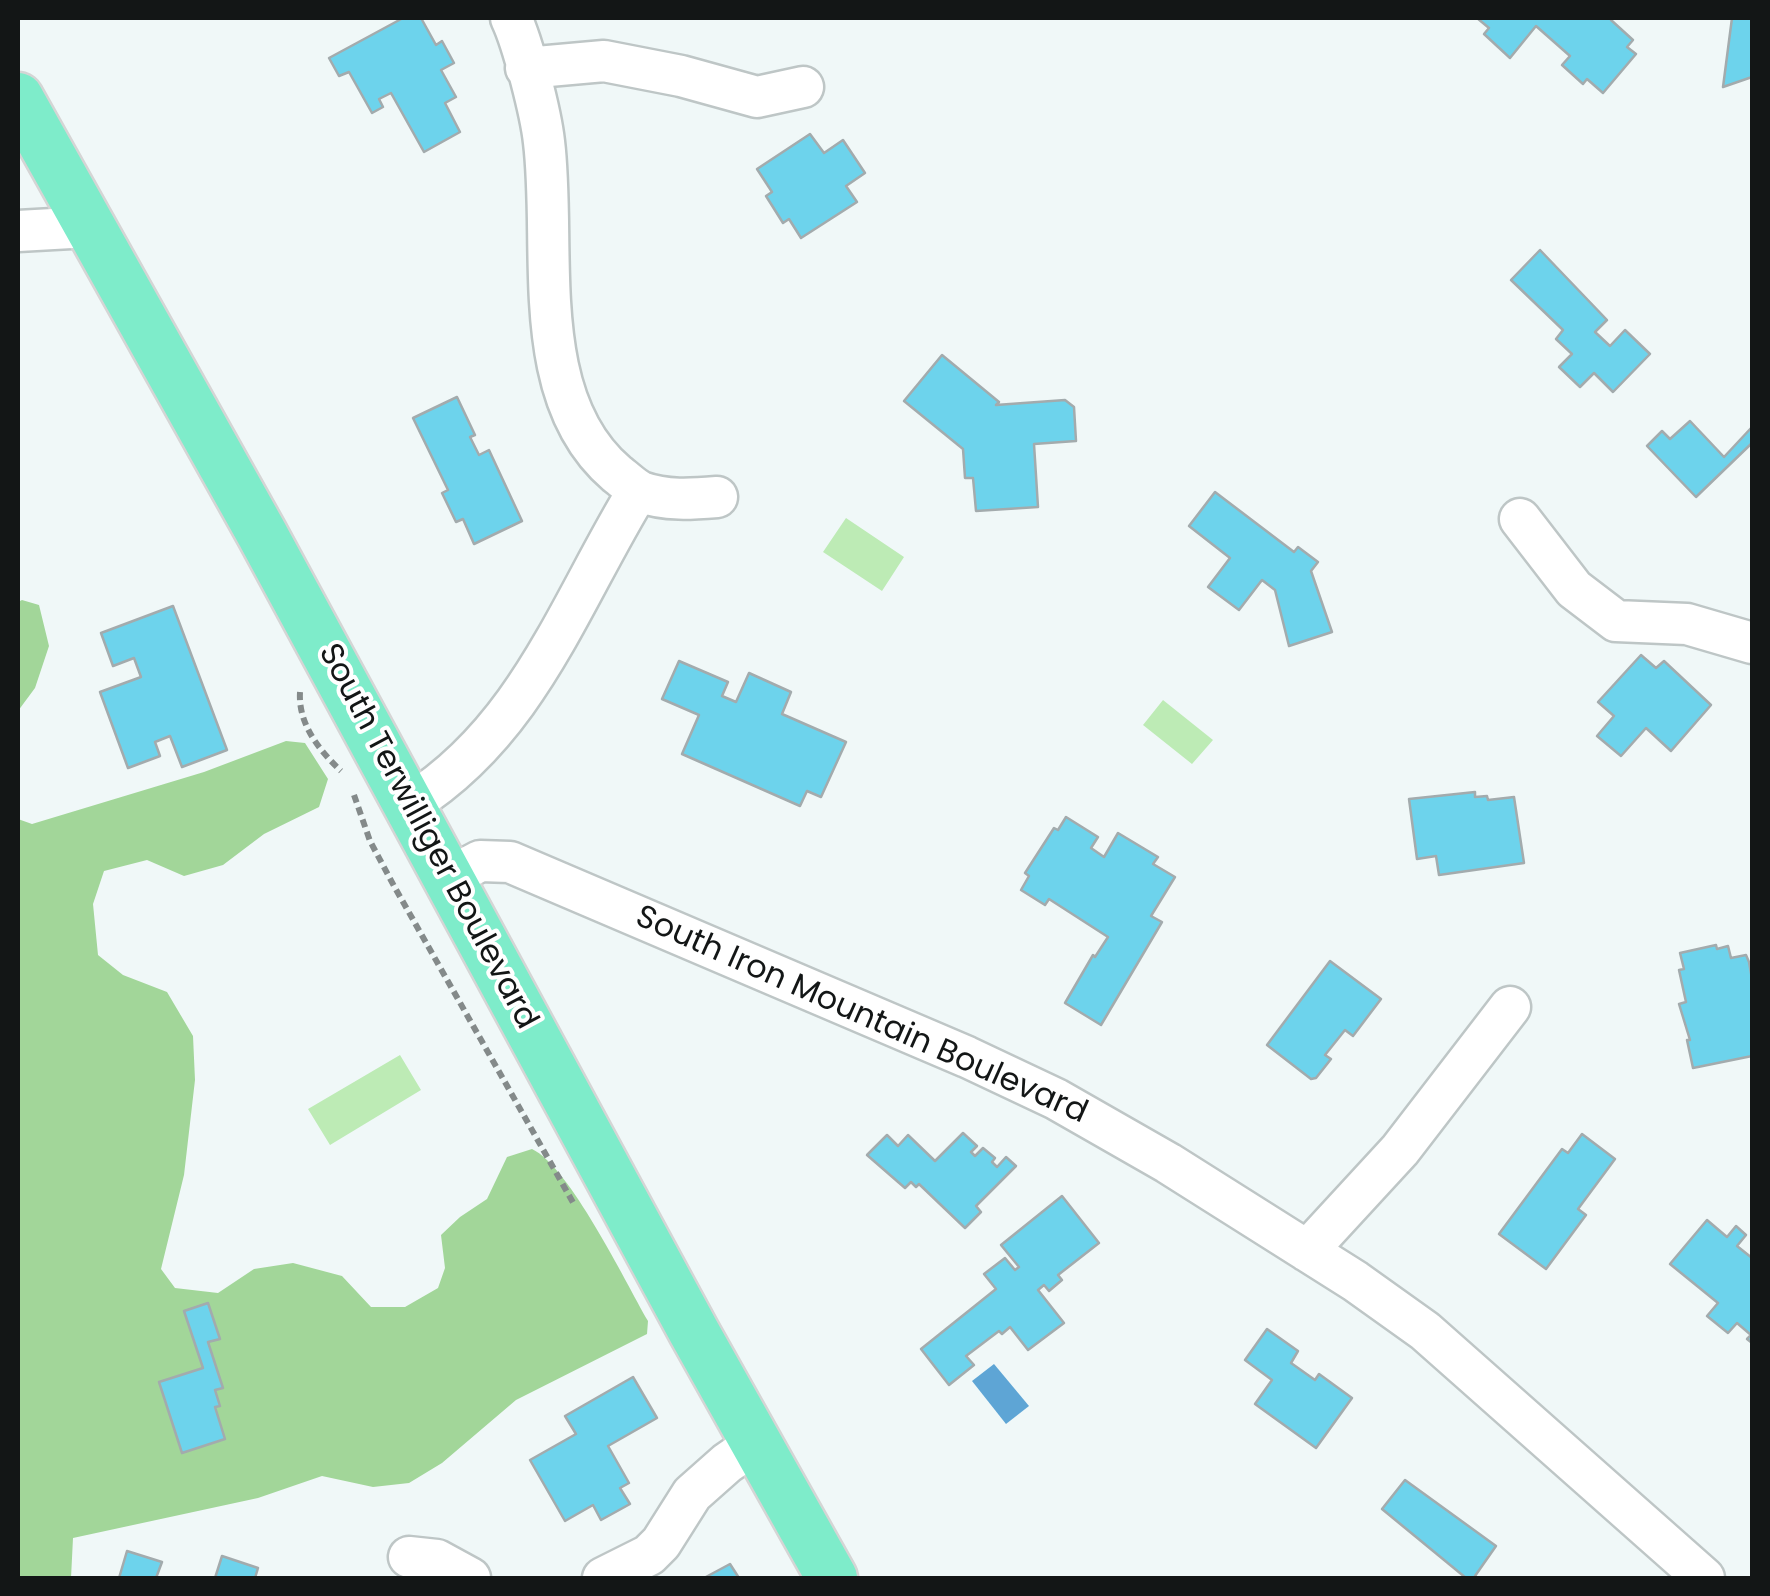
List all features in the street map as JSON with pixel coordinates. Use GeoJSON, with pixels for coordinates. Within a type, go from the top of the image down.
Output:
{"type":"FeatureCollection","features":[{"type":"Feature","properties":{"kind":"main road","name":"South Terwilliger Boulevard"},"geometry":{"type":"LineString","coordinates":[[18,98],[410,804],[832,1578]]}},
{"type":"Feature","properties":{"kind":"street"},"geometry":{"type":"LineString","coordinates":[[512,18],[544,141],[549,279],[558,364],[565,392],[589,446],[638,491],[681,500],[717,497]]}},
{"type":"Feature","properties":{"kind":"street"},"geometry":{"type":"LineString","coordinates":[[526,68],[604,61],[681,76],[756,97],[803,86]]}},
{"type":"Feature","properties":{"kind":"street"},"geometry":{"type":"LineString","coordinates":[[18,231],[89,228]]}},
{"type":"Feature","properties":{"kind":"street"},"geometry":{"type":"LineString","coordinates":[[410,804],[447,780],[517,705],[638,491]]}},
{"type":"Feature","properties":{"kind":"street"},"geometry":{"type":"LineString","coordinates":[[1520,519],[1574,589],[1616,621],[1687,624],[1752,644]]}},
{"type":"Feature","properties":{"kind":"street","name":"South Iron Mountain Boulevard"},"geometry":{"type":"LineString","coordinates":[[450,877],[480,861],[510,862],[966,1057],[1095,1121],[1307,1251],[1425,1331],[1704,1578]]}},
{"type":"Feature","properties":{"kind":"street"},"geometry":{"type":"LineString","coordinates":[[1307,1251],[1400,1150],[1510,1007]]}},
{"type":"Feature","properties":{"kind":"street"},"geometry":{"type":"LineString","coordinates":[[603,1578],[649,1555],[661,1544],[692,1494],[756,1443]]}},
{"type":"Feature","properties":{"kind":"street"},"geometry":{"type":"LineString","coordinates":[[409,1557],[437,1560],[470,1578]]}},
{"type":"Feature","properties":{"kind":"green space"},"geometry":{"type":"Polygon","coordinates":[[[846,518],[904,557],[882,591],[823,552],[846,518]]]}},
{"type":"Feature","properties":{"kind":"green space"},"geometry":{"type":"Polygon","coordinates":[[[18,602],[39,605],[49,646],[35,688],[18,711],[18,602]]]}},
{"type":"Feature","properties":{"kind":"green space"},"geometry":{"type":"Polygon","coordinates":[[[1163,700],[1213,740],[1192,764],[1143,725],[1163,700]]]}},
{"type":"Feature","properties":{"kind":"green space"},"geometry":{"type":"Polygon","coordinates":[[[286,741],[305,743],[328,779],[319,807],[264,834],[223,865],[184,876],[147,860],[104,871],[93,904],[98,955],[123,975],[167,992],[193,1036],[195,1080],[184,1175],[161,1269],[175,1288],[218,1293],[254,1269],[293,1263],[342,1276],[371,1307],[405,1307],[438,1288],[445,1268],[441,1235],[487,1199],[507,1157],[532,1149],[547,1160],[579,1200],[648,1321],[647,1334],[516,1400],[442,1463],[409,1483],[373,1487],[322,1476],[258,1498],[73,1538],[71,1578],[18,1578],[18,819],[32,824],[204,772],[286,741]]]}},
{"type":"Feature","properties":{"kind":"green space"},"geometry":{"type":"Polygon","coordinates":[[[400,1055],[421,1090],[330,1145],[308,1109],[400,1055]]]}},
{"type":"Feature","properties":{"kind":"water"},"geometry":{"type":"Polygon","coordinates":[[[994,1364],[1029,1406],[1006,1424],[972,1381],[994,1364]]]}},
{"type":"Feature","properties":{"kind":"building"},"geometry":{"type":"Polygon","coordinates":[[[403,18],[421,18],[436,45],[442,41],[454,63],[441,70],[456,97],[445,103],[460,132],[424,152],[391,93],[379,99],[383,107],[372,113],[349,72],[339,76],[329,58],[403,18]]]}},
{"type":"Feature","properties":{"kind":"building"},"geometry":{"type":"Polygon","coordinates":[[[1477,18],[1614,18],[1611,20],[1633,40],[1627,47],[1636,54],[1603,93],[1587,79],[1583,84],[1562,65],[1570,56],[1536,26],[1510,58],[1484,34],[1489,28],[1477,18]]]}},
{"type":"Feature","properties":{"kind":"building"},"geometry":{"type":"Polygon","coordinates":[[[1732,18],[1752,18],[1752,77],[1723,87],[1732,18]]]}},
{"type":"Feature","properties":{"kind":"building"},"geometry":{"type":"Polygon","coordinates":[[[810,134],[824,153],[843,140],[865,173],[846,186],[857,202],[801,238],[789,219],[783,223],[766,196],[772,192],[757,169],[810,134]]]}},
{"type":"Feature","properties":{"kind":"building"},"geometry":{"type":"Polygon","coordinates":[[[1540,250],[1607,320],[1595,332],[1610,346],[1625,330],[1650,354],[1613,392],[1594,373],[1580,387],[1559,367],[1572,354],[1556,339],[1563,330],[1511,280],[1540,250]]]}},
{"type":"Feature","properties":{"kind":"building"},"geometry":{"type":"Polygon","coordinates":[[[942,355],[999,402],[996,405],[1065,400],[1074,407],[1076,441],[1034,444],[1038,507],[976,511],[973,478],[965,478],[963,449],[904,401],[942,355]]]}},
{"type":"Feature","properties":{"kind":"building"},"geometry":{"type":"Polygon","coordinates":[[[457,397],[475,435],[470,437],[479,455],[489,450],[522,521],[474,544],[463,519],[456,522],[442,493],[448,490],[413,418],[457,397]]]}},
{"type":"Feature","properties":{"kind":"building"},"geometry":{"type":"Polygon","coordinates":[[[1690,421],[1724,457],[1752,427],[1752,443],[1696,497],[1647,446],[1662,431],[1670,439],[1690,421]]]}},
{"type":"Feature","properties":{"kind":"building"},"geometry":{"type":"Polygon","coordinates":[[[1215,492],[1294,552],[1298,547],[1318,562],[1311,571],[1332,632],[1289,646],[1275,590],[1262,580],[1239,610],[1208,587],[1230,558],[1189,526],[1215,492]]]}},
{"type":"Feature","properties":{"kind":"building"},"geometry":{"type":"Polygon","coordinates":[[[173,606],[227,750],[182,767],[170,736],[155,742],[160,756],[128,768],[100,692],[141,677],[134,658],[113,666],[101,633],[173,606]]]}},
{"type":"Feature","properties":{"kind":"building"},"geometry":{"type":"Polygon","coordinates":[[[1641,655],[1656,668],[1664,661],[1711,705],[1671,751],[1646,728],[1621,756],[1597,736],[1614,716],[1598,702],[1641,655]]]}},
{"type":"Feature","properties":{"kind":"building"},"geometry":{"type":"Polygon","coordinates":[[[679,661],[728,682],[722,696],[736,702],[749,673],[791,692],[782,714],[846,742],[821,797],[807,791],[800,806],[682,754],[699,715],[662,699],[679,661]]]}},
{"type":"Feature","properties":{"kind":"building"},"geometry":{"type":"Polygon","coordinates":[[[1475,792],[1475,797],[1487,796],[1488,800],[1514,797],[1524,863],[1439,875],[1436,856],[1417,859],[1409,799],[1475,792]]]}},
{"type":"Feature","properties":{"kind":"building"},"geometry":{"type":"Polygon","coordinates":[[[1066,817],[1098,837],[1091,848],[1104,857],[1118,833],[1158,857],[1153,864],[1175,877],[1151,916],[1162,922],[1101,1025],[1065,1003],[1108,937],[1049,899],[1045,905],[1021,890],[1029,876],[1025,873],[1054,828],[1058,830],[1066,817]]]}},
{"type":"Feature","properties":{"kind":"building"},"geometry":{"type":"Polygon","coordinates":[[[1716,945],[1717,949],[1728,946],[1731,958],[1746,955],[1749,962],[1752,1056],[1693,1068],[1690,1040],[1679,1004],[1686,1002],[1679,970],[1684,969],[1680,953],[1716,945]]]}},
{"type":"Feature","properties":{"kind":"building"},"geometry":{"type":"Polygon","coordinates":[[[1330,961],[1381,999],[1353,1036],[1345,1030],[1325,1055],[1331,1059],[1311,1079],[1267,1045],[1330,961]]]}},
{"type":"Feature","properties":{"kind":"building"},"geometry":{"type":"Polygon","coordinates":[[[963,1133],[977,1146],[971,1152],[975,1156],[983,1148],[995,1158],[992,1162],[997,1167],[1006,1157],[1016,1166],[976,1206],[981,1212],[965,1228],[919,1184],[916,1187],[911,1182],[905,1188],[867,1155],[887,1135],[898,1146],[908,1135],[935,1161],[963,1133]]]}},
{"type":"Feature","properties":{"kind":"building"},"geometry":{"type":"Polygon","coordinates":[[[1582,1134],[1615,1159],[1578,1209],[1586,1215],[1546,1269],[1499,1234],[1562,1149],[1568,1153],[1582,1134]]]}},
{"type":"Feature","properties":{"kind":"building"},"geometry":{"type":"Polygon","coordinates":[[[1062,1196],[1099,1243],[1058,1275],[1062,1280],[1049,1291],[1044,1285],[1038,1290],[1064,1323],[1028,1350],[1010,1327],[1002,1334],[999,1331],[966,1356],[974,1365],[949,1385],[921,1349],[996,1289],[984,1274],[1005,1258],[1015,1270],[1019,1267],[1001,1245],[1062,1196]]]}},
{"type":"Feature","properties":{"kind":"building"},"geometry":{"type":"Polygon","coordinates":[[[1707,1220],[1727,1237],[1736,1226],[1746,1235],[1737,1246],[1752,1258],[1752,1343],[1747,1339],[1751,1335],[1737,1323],[1728,1333],[1707,1316],[1718,1303],[1670,1264],[1707,1220]]]}},
{"type":"Feature","properties":{"kind":"building"},"geometry":{"type":"Polygon","coordinates":[[[208,1303],[220,1339],[208,1342],[223,1388],[215,1390],[220,1406],[215,1407],[225,1439],[182,1453],[159,1382],[203,1368],[184,1311],[208,1303]]]}},
{"type":"Feature","properties":{"kind":"building"},"geometry":{"type":"Polygon","coordinates":[[[1267,1329],[1298,1351],[1291,1363],[1315,1380],[1319,1374],[1352,1398],[1316,1448],[1255,1404],[1272,1380],[1245,1360],[1267,1329]]]}},
{"type":"Feature","properties":{"kind":"building"},"geometry":{"type":"Polygon","coordinates":[[[633,1377],[657,1418],[608,1446],[629,1483],[620,1488],[630,1504],[601,1520],[593,1505],[565,1521],[530,1460],[576,1434],[565,1416],[633,1377]]]}},
{"type":"Feature","properties":{"kind":"building"},"geometry":{"type":"Polygon","coordinates":[[[1405,1480],[1496,1546],[1475,1576],[1478,1578],[1466,1578],[1382,1509],[1405,1480]]]}},
{"type":"Feature","properties":{"kind":"building"},"geometry":{"type":"Polygon","coordinates":[[[127,1551],[162,1562],[156,1578],[119,1578],[127,1551]]]}},
{"type":"Feature","properties":{"kind":"building"},"geometry":{"type":"Polygon","coordinates":[[[222,1556],[258,1568],[255,1578],[215,1578],[222,1556]]]}},
{"type":"Feature","properties":{"kind":"building"},"geometry":{"type":"Polygon","coordinates":[[[730,1564],[739,1578],[704,1578],[730,1564]]]}}]}
